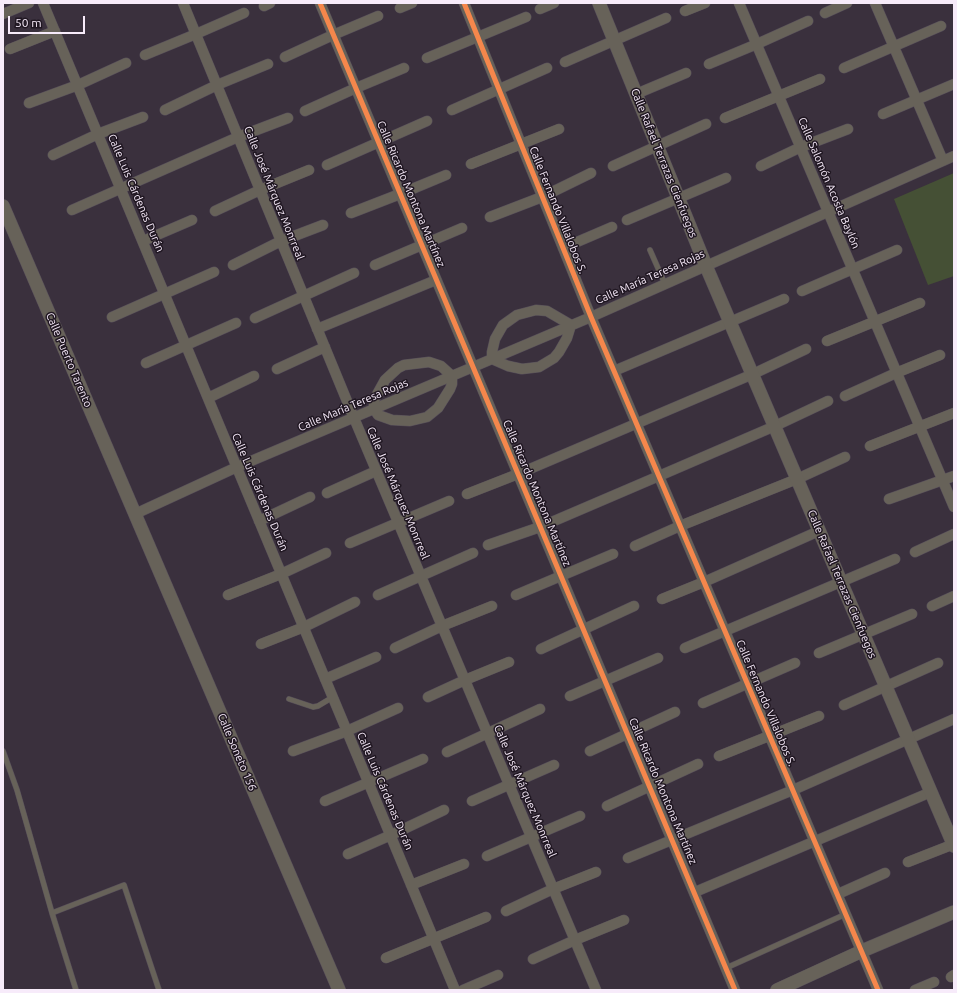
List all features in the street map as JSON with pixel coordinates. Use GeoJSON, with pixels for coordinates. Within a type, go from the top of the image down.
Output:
{"type":"FeatureCollection","features":[{"type":"Feature","properties":{"kind":"street"},"geometry":{"type":"LineString","coordinates":[[5,12],[29,3]]}},
{"type":"Feature","properties":{"kind":"street","name":"Calle Luis Cárdenas Durán"},"geometry":{"type":"LineString","coordinates":[[43,3],[455,990]]}},
{"type":"Feature","properties":{"kind":"street","name":"Calle José Márquez Monrreal"},"geometry":{"type":"LineString","coordinates":[[183,3],[376,471],[596,990]]}},
{"type":"Feature","properties":{"kind":"street","name":"Calle Ricardo Montona Martínez"},"geometry":{"type":"LineString","coordinates":[[320,3],[735,990]]}},
{"type":"Feature","properties":{"kind":"street"},"geometry":{"type":"LineString","coordinates":[[400,8],[412,3]]}},
{"type":"Feature","properties":{"kind":"street","name":"Calle Fernando Villalobos S."},"geometry":{"type":"LineString","coordinates":[[464,3],[591,317],[878,990]]}},
{"type":"Feature","properties":{"kind":"street"},"geometry":{"type":"LineString","coordinates":[[540,9],[554,3]]}},
{"type":"Feature","properties":{"kind":"street","name":"Calle Rafael Terrazas Cienfuegos"},"geometry":{"type":"LineString","coordinates":[[599,3],[706,266],[954,845]]}},
{"type":"Feature","properties":{"kind":"street"},"geometry":{"type":"LineString","coordinates":[[685,10],[705,3]]}},
{"type":"Feature","properties":{"kind":"street","name":"Calle Salomón Acosta Baylón"},"geometry":{"type":"LineString","coordinates":[[739,3],[954,507]]}},
{"type":"Feature","properties":{"kind":"street"},"geometry":{"type":"LineString","coordinates":[[825,13],[847,3]]}},
{"type":"Feature","properties":{"kind":"street"},"geometry":{"type":"LineString","coordinates":[[875,3],[943,161]]}},
{"type":"Feature","properties":{"kind":"street"},"geometry":{"type":"LineString","coordinates":[[145,55],[244,13]]}},
{"type":"Feature","properties":{"kind":"street"},"geometry":{"type":"LineString","coordinates":[[285,57],[378,16]]}},
{"type":"Feature","properties":{"kind":"street"},"geometry":{"type":"LineString","coordinates":[[427,58],[526,17]]}},
{"type":"Feature","properties":{"kind":"street"},"geometry":{"type":"LineString","coordinates":[[565,62],[666,18]]}},
{"type":"Feature","properties":{"kind":"street"},"geometry":{"type":"LineString","coordinates":[[709,64],[808,21]]}},
{"type":"Feature","properties":{"kind":"street"},"geometry":{"type":"LineString","coordinates":[[844,68],[941,26]]}},
{"type":"Feature","properties":{"kind":"street"},"geometry":{"type":"LineString","coordinates":[[10,49],[55,31]]}},
{"type":"Feature","properties":{"kind":"street"},"geometry":{"type":"LineString","coordinates":[[29,103],[78,85],[126,63]]}},
{"type":"Feature","properties":{"kind":"street"},"geometry":{"type":"LineString","coordinates":[[165,110],[268,64]]}},
{"type":"Feature","properties":{"kind":"street"},"geometry":{"type":"LineString","coordinates":[[305,111],[404,68]]}},
{"type":"Feature","properties":{"kind":"street"},"geometry":{"type":"LineString","coordinates":[[452,110],[547,68]]}},
{"type":"Feature","properties":{"kind":"street"},"geometry":{"type":"LineString","coordinates":[[636,94],[686,73]]}},
{"type":"Feature","properties":{"kind":"street"},"geometry":{"type":"LineString","coordinates":[[725,118],[820,79]]}},
{"type":"Feature","properties":{"kind":"street"},"geometry":{"type":"LineString","coordinates":[[883,114],[954,84]]}},
{"type":"Feature","properties":{"kind":"street"},"geometry":{"type":"LineString","coordinates":[[54,155],[98,134],[143,117]]}},
{"type":"Feature","properties":{"kind":"street"},"geometry":{"type":"LineString","coordinates":[[72,210],[238,137],[288,118]]}},
{"type":"Feature","properties":{"kind":"street"},"geometry":{"type":"LineString","coordinates":[[327,165],[427,121]]}},
{"type":"Feature","properties":{"kind":"street"},"geometry":{"type":"LineString","coordinates":[[613,166],[706,124]]}},
{"type":"Feature","properties":{"kind":"street"},"geometry":{"type":"LineString","coordinates":[[471,164],[559,129]]}},
{"type":"Feature","properties":{"kind":"street"},"geometry":{"type":"LineString","coordinates":[[761,166],[801,147],[848,129]]}},
{"type":"Feature","properties":{"kind":"street","name":"Calle María Teresa Rojas"},"geometry":{"type":"LineString","coordinates":[[135,514],[237,467],[591,317],[954,156]]}},
{"type":"Feature","properties":{"kind":"street"},"geometry":{"type":"LineString","coordinates":[[215,211],[260,190],[309,170]]}},
{"type":"Feature","properties":{"kind":"street"},"geometry":{"type":"LineString","coordinates":[[490,217],[542,197],[591,173]]}},
{"type":"Feature","properties":{"kind":"street"},"geometry":{"type":"LineString","coordinates":[[350,213],[400,194],[446,174]]}},
{"type":"Feature","properties":{"kind":"street"},"geometry":{"type":"LineString","coordinates":[[627,220],[726,178]]}},
{"type":"Feature","properties":{"kind":"street","name":"Calle Puerto Tarento"},"geometry":{"type":"LineString","coordinates":[[3,206],[135,514]]}},
{"type":"Feature","properties":{"kind":"street"},"geometry":{"type":"LineString","coordinates":[[143,241],[192,220]]}},
{"type":"Feature","properties":{"kind":"street"},"geometry":{"type":"LineString","coordinates":[[233,265],[281,241],[323,225]]}},
{"type":"Feature","properties":{"kind":"street"},"geometry":{"type":"LineString","coordinates":[[563,248],[612,227]]}},
{"type":"Feature","properties":{"kind":"street"},"geometry":{"type":"LineString","coordinates":[[376,265],[462,228]]}},
{"type":"Feature","properties":{"kind":"street"},"geometry":{"type":"LineString","coordinates":[[802,291],[897,250]]}},
{"type":"Feature","properties":{"kind":"street"},"geometry":{"type":"LineString","coordinates":[[112,317],[214,272]]}},
{"type":"Feature","properties":{"kind":"street"},"geometry":{"type":"LineString","coordinates":[[256,318],[303,295],[354,273]]}},
{"type":"Feature","properties":{"kind":"street"},"geometry":{"type":"LineString","coordinates":[[317,329],[436,280]]}},
{"type":"Feature","properties":{"kind":"street"},"geometry":{"type":"LineString","coordinates":[[614,371],[784,299]]}},
{"type":"Feature","properties":{"kind":"street"},"geometry":{"type":"LineString","coordinates":[[827,341],[920,303]]}},
{"type":"Feature","properties":{"kind":"street"},"geometry":{"type":"LineString","coordinates":[[536,310],[547,311],[570,325],[567,338],[559,352],[554,358],[539,367],[522,370],[515,369],[492,359],[494,344],[498,333],[503,325],[517,315],[536,310]]}},
{"type":"Feature","properties":{"kind":"street"},"geometry":{"type":"LineString","coordinates":[[146,363],[236,323]]}},
{"type":"Feature","properties":{"kind":"street"},"geometry":{"type":"LineString","coordinates":[[277,369],[325,347]]}},
{"type":"Feature","properties":{"kind":"street"},"geometry":{"type":"LineString","coordinates":[[467,494],[518,474],[753,374],[806,349]]}},
{"type":"Feature","properties":{"kind":"street"},"geometry":{"type":"LineString","coordinates":[[845,396],[896,373],[940,356]]}},
{"type":"Feature","properties":{"kind":"street"},"geometry":{"type":"LineString","coordinates":[[429,362],[441,366],[452,376],[452,384],[446,397],[438,408],[427,417],[410,421],[392,420],[381,417],[374,409],[374,400],[385,380],[398,368],[404,365],[429,362]]}},
{"type":"Feature","properties":{"kind":"street"},"geometry":{"type":"LineString","coordinates":[[208,398],[254,376]]}},
{"type":"Feature","properties":{"kind":"street"},"geometry":{"type":"LineString","coordinates":[[488,545],[540,527],[775,426],[828,400]]}},
{"type":"Feature","properties":{"kind":"street"},"geometry":{"type":"LineString","coordinates":[[870,446],[954,413]]}},
{"type":"Feature","properties":{"kind":"street"},"geometry":{"type":"LineString","coordinates":[[634,546],[797,479],[845,456]]}},
{"type":"Feature","properties":{"kind":"street"},"geometry":{"type":"LineString","coordinates":[[327,493],[376,471]]}},
{"type":"Feature","properties":{"kind":"street"},"geometry":{"type":"LineString","coordinates":[[889,499],[954,476]]}},
{"type":"Feature","properties":{"kind":"street"},"geometry":{"type":"LineString","coordinates":[[259,521],[310,497]]}},
{"type":"Feature","properties":{"kind":"street"},"geometry":{"type":"LineString","coordinates":[[350,543],[449,501]]}},
{"type":"Feature","properties":{"kind":"street","name":"Calle Soneto 156"},"geometry":{"type":"LineString","coordinates":[[135,514],[339,990]]}},
{"type":"Feature","properties":{"kind":"street"},"geometry":{"type":"LineString","coordinates":[[662,598],[704,582],[819,530]]}},
{"type":"Feature","properties":{"kind":"street"},"geometry":{"type":"LineString","coordinates":[[915,552],[954,534]]}},
{"type":"Feature","properties":{"kind":"street"},"geometry":{"type":"LineString","coordinates":[[378,595],[421,577],[473,552]]}},
{"type":"Feature","properties":{"kind":"street"},"geometry":{"type":"LineString","coordinates":[[228,595],[281,574],[326,553]]}},
{"type":"Feature","properties":{"kind":"street"},"geometry":{"type":"LineString","coordinates":[[516,595],[612,554]]}},
{"type":"Feature","properties":{"kind":"street"},"geometry":{"type":"LineString","coordinates":[[685,648],[894,559]]}},
{"type":"Feature","properties":{"kind":"street"},"geometry":{"type":"LineString","coordinates":[[932,606],[954,596]]}},
{"type":"Feature","properties":{"kind":"street"},"geometry":{"type":"LineString","coordinates":[[261,644],[304,627],[355,602]]}},
{"type":"Feature","properties":{"kind":"street"},"geometry":{"type":"LineString","coordinates":[[395,648],[442,626],[492,606]]}},
{"type":"Feature","properties":{"kind":"street"},"geometry":{"type":"LineString","coordinates":[[541,648],[634,606]]}},
{"type":"Feature","properties":{"kind":"street"},"geometry":{"type":"LineString","coordinates":[[819,653],[912,614]]}},
{"type":"Feature","properties":{"kind":"street"},"geometry":{"type":"LineString","coordinates":[[325,679],[376,657]]}},
{"type":"Feature","properties":{"kind":"street"},"geometry":{"type":"LineString","coordinates":[[570,696],[658,658]]}},
{"type":"Feature","properties":{"kind":"street"},"geometry":{"type":"LineString","coordinates":[[428,697],[509,662]]}},
{"type":"Feature","properties":{"kind":"street"},"geometry":{"type":"LineString","coordinates":[[703,703],[795,663]]}},
{"type":"Feature","properties":{"kind":"street"},"geometry":{"type":"LineString","coordinates":[[844,705],[938,663]]}},
{"type":"Feature","properties":{"kind":"street"},"geometry":{"type":"LineString","coordinates":[[293,751],[398,708]]}},
{"type":"Feature","properties":{"kind":"street"},"geometry":{"type":"LineString","coordinates":[[447,752],[540,709]]}},
{"type":"Feature","properties":{"kind":"street"},"geometry":{"type":"LineString","coordinates":[[590,751],[675,712]]}},
{"type":"Feature","properties":{"kind":"street"},"geometry":{"type":"LineString","coordinates":[[719,756],[819,716]]}},
{"type":"Feature","properties":{"kind":"street"},"geometry":{"type":"LineString","coordinates":[[628,858],[793,790],[954,719]]}},
{"type":"Feature","properties":{"kind":"street"},"geometry":{"type":"LineString","coordinates":[[325,801],[423,759]]}},
{"type":"Feature","properties":{"kind":"street"},"geometry":{"type":"LineString","coordinates":[[607,806],[698,764]]}},
{"type":"Feature","properties":{"kind":"street"},"geometry":{"type":"LineString","coordinates":[[472,801],[554,765]]}},
{"type":"Feature","properties":{"kind":"street"},"geometry":{"type":"LineString","coordinates":[[695,892],[931,792]]}},
{"type":"Feature","properties":{"kind":"street"},"geometry":{"type":"LineString","coordinates":[[348,854],[444,810]]}},
{"type":"Feature","properties":{"kind":"street"},"geometry":{"type":"LineString","coordinates":[[487,856],[580,816]]}},
{"type":"Feature","properties":{"kind":"street"},"geometry":{"type":"LineString","coordinates":[[908,862],[954,845]]}},
{"type":"Feature","properties":{"kind":"street"},"geometry":{"type":"LineString","coordinates":[[411,885],[464,864]]}},
{"type":"Feature","properties":{"kind":"street"},"geometry":{"type":"LineString","coordinates":[[506,910],[596,872]]}},
{"type":"Feature","properties":{"kind":"street"},"geometry":{"type":"LineString","coordinates":[[838,894],[885,873]]}},
{"type":"Feature","properties":{"kind":"street"},"geometry":{"type":"LineString","coordinates":[[777,990],[862,951],[954,912]]}},
{"type":"Feature","properties":{"kind":"street"},"geometry":{"type":"LineString","coordinates":[[386,958],[486,918]]}},
{"type":"Feature","properties":{"kind":"street"},"geometry":{"type":"LineString","coordinates":[[533,959],[624,920]]}},
{"type":"Feature","properties":{"kind":"street"},"geometry":{"type":"LineString","coordinates":[[464,990],[498,976]]}},
{"type":"Feature","properties":{"kind":"street"},"geometry":{"type":"LineString","coordinates":[[914,990],[934,982]]}},
{"type":"Feature","properties":{"kind":"lane"},"geometry":{"type":"LineString","coordinates":[[650,250],[665,284]]}},
{"type":"Feature","properties":{"kind":"lane"},"geometry":{"type":"LineString","coordinates":[[289,699],[313,707],[333,698]]}},
{"type":"Feature","properties":{"kind":"lane"},"geometry":{"type":"LineString","coordinates":[[3,751],[17,790],[76,990]]}},
{"type":"Feature","properties":{"kind":"lane"},"geometry":{"type":"LineString","coordinates":[[52,912],[124,885],[159,990]]}},
{"type":"Feature","properties":{"kind":"lane"},"geometry":{"type":"LineString","coordinates":[[726,968],[846,914]]}},
{"type":"Feature","properties":{"kind":"green space"},"geometry":{"type":"Polygon","coordinates":[[[954,173],[954,276],[928,285],[894,199],[954,173]]]}},
{"type":"Feature","properties":{"kind":"cycle path"},"geometry":{"type":"LineString","coordinates":[[320,3],[735,990]]}},
{"type":"Feature","properties":{"kind":"cycle path"},"geometry":{"type":"LineString","coordinates":[[464,3],[591,317],[878,990]]}}]}
